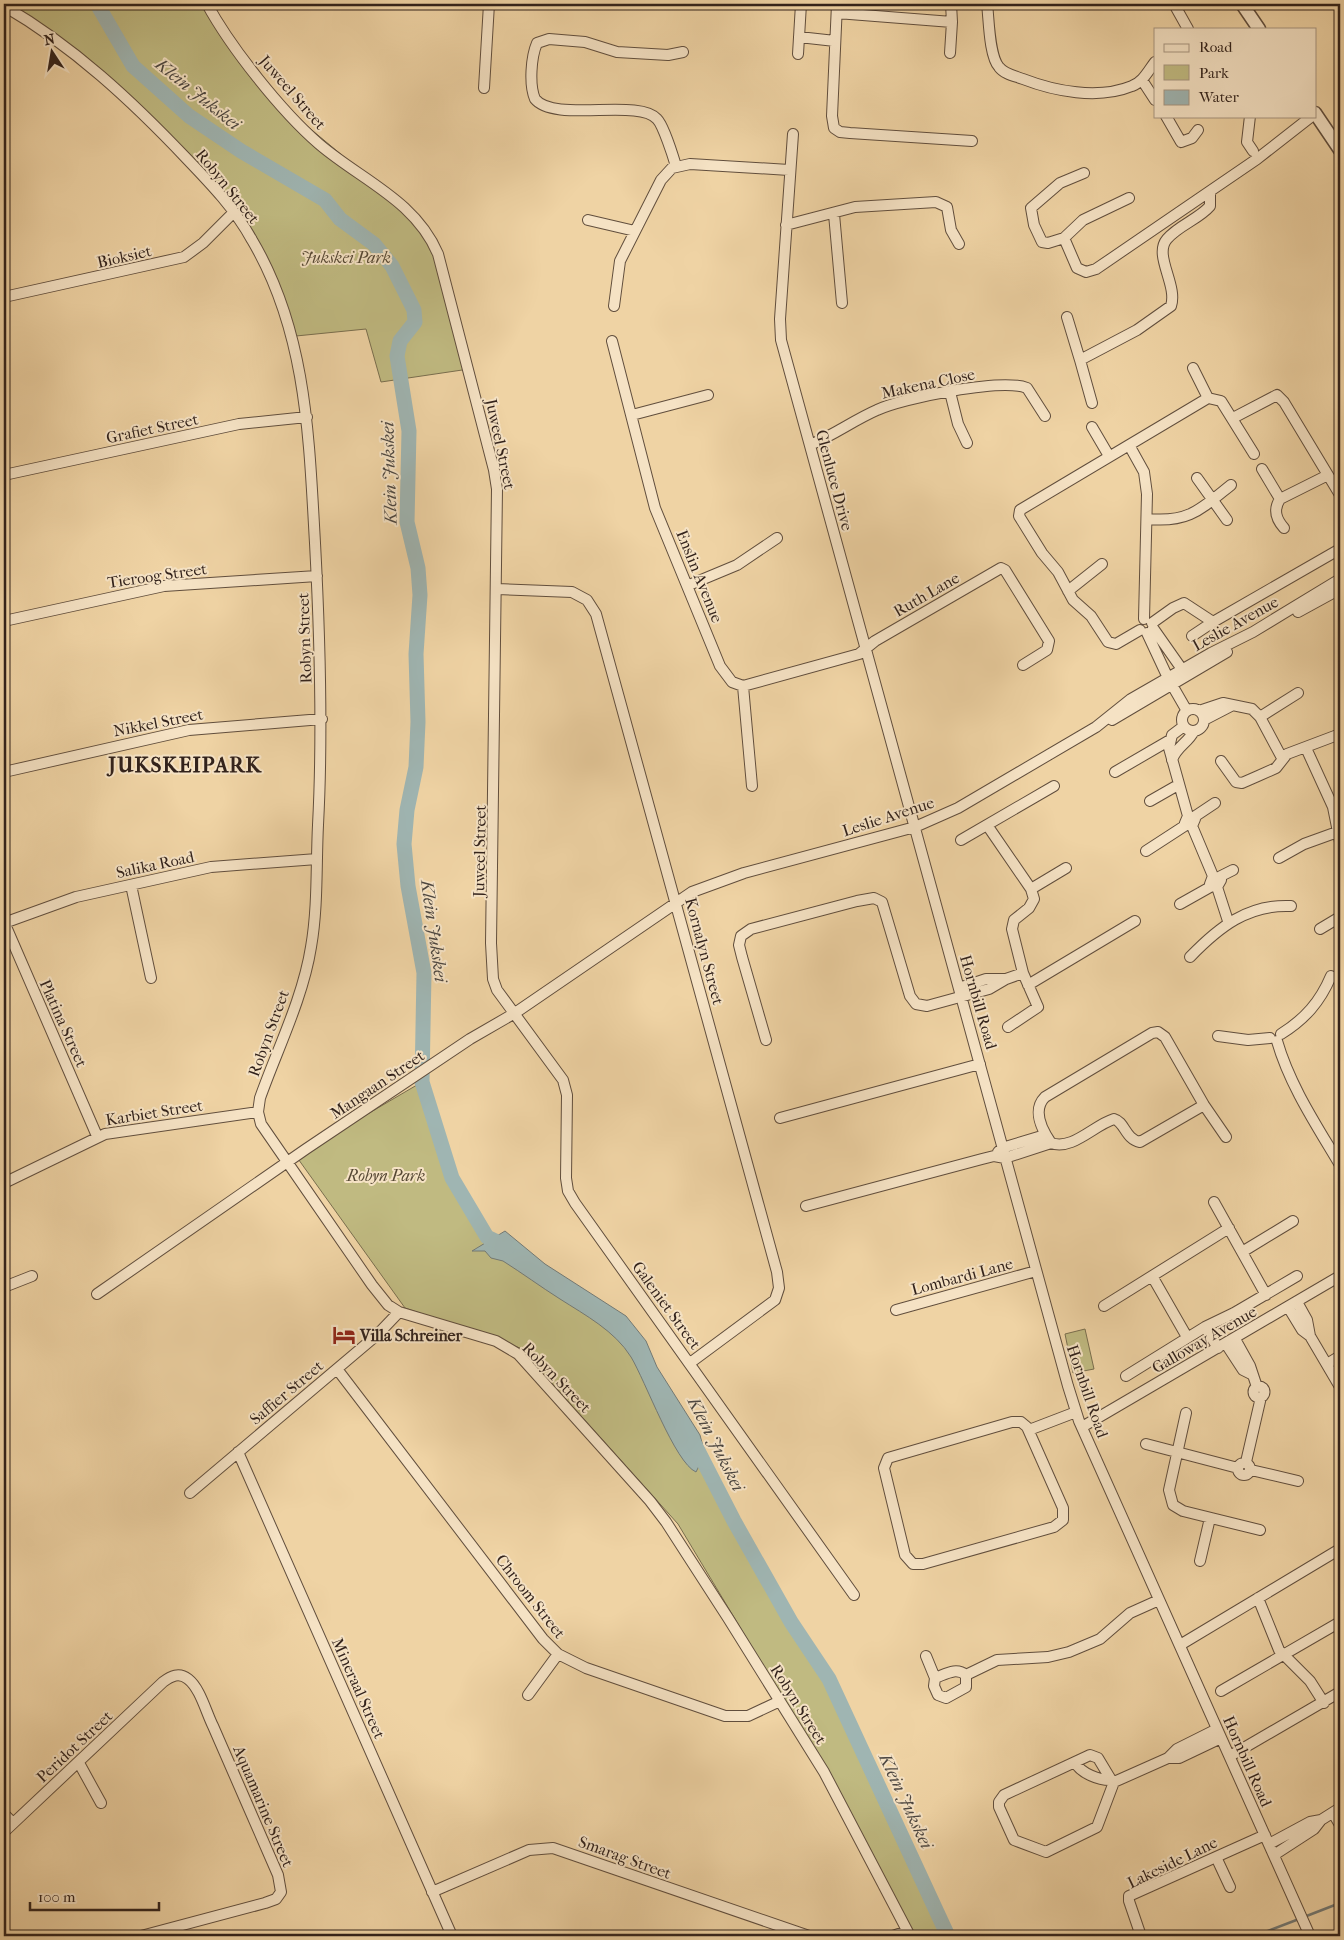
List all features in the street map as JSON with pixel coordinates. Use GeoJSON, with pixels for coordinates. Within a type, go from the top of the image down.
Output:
{"type":"FeatureCollection","features":[{"type":"Feature","properties":{"kind":"street","name":"Juweel Street"},"geometry":{"type":"LineString","coordinates":[[207,4],[241,55],[291,116],[325,149],[406,207],[432,241],[443,271],[494,470],[497,496],[492,965],[494,984],[515,1013]]}},
{"type":"Feature","properties":{"kind":"street"},"geometry":{"type":"LineString","coordinates":[[484,88],[489,4]]}},
{"type":"Feature","properties":{"kind":"street"},"geometry":{"type":"LineString","coordinates":[[798,54],[801,4]]}},
{"type":"Feature","properties":{"kind":"street"},"geometry":{"type":"LineString","coordinates":[[950,53],[951,4]]}},
{"type":"Feature","properties":{"kind":"street"},"geometry":{"type":"LineString","coordinates":[[987,4],[991,41],[998,66],[1005,73],[1044,88],[1065,92],[1117,90],[1130,87],[1142,80],[1154,63]]}},
{"type":"Feature","properties":{"kind":"street"},"geometry":{"type":"LineString","coordinates":[[1174,4],[1187,28]]}},
{"type":"Feature","properties":{"kind":"street"},"geometry":{"type":"LineString","coordinates":[[1242,4],[1258,28]]}},
{"type":"Feature","properties":{"kind":"street","name":"Robyn Street"},"geometry":{"type":"LineString","coordinates":[[4,6],[65,46],[92,69],[175,146],[234,212],[258,251],[277,296],[300,367],[307,417],[317,576],[322,719],[317,859],[313,935],[309,961],[260,1098],[258,1112],[264,1129],[372,1285],[388,1305],[399,1312],[496,1342],[525,1360],[666,1522],[824,1772],[909,1934]]}},
{"type":"Feature","properties":{"kind":"street"},"geometry":{"type":"LineString","coordinates":[[952,22],[837,8],[832,123],[837,130],[972,141]]}},
{"type":"Feature","properties":{"kind":"street"},"geometry":{"type":"LineString","coordinates":[[799,38],[835,41]]}},
{"type":"Feature","properties":{"kind":"street"},"geometry":{"type":"LineString","coordinates":[[676,166],[662,126],[653,115],[637,112],[547,108],[535,99],[532,84],[534,49],[537,43],[544,39],[585,42],[616,52],[661,55],[683,52]]}},
{"type":"Feature","properties":{"kind":"street"},"geometry":{"type":"LineString","coordinates":[[1142,80],[1154,98]]}},
{"type":"Feature","properties":{"kind":"street"},"geometry":{"type":"LineString","coordinates":[[1316,115],[1340,150]]}},
{"type":"Feature","properties":{"kind":"street"},"geometry":{"type":"LineString","coordinates":[[1167,118],[1181,142],[1192,138],[1198,130]]}},
{"type":"Feature","properties":{"kind":"street"},"geometry":{"type":"LineString","coordinates":[[1250,118],[1246,142],[1253,150]]}},
{"type":"Feature","properties":{"kind":"street"},"geometry":{"type":"LineString","coordinates":[[1064,238],[1077,268],[1089,272],[1112,259],[1210,192],[1309,118]]}},
{"type":"Feature","properties":{"kind":"street","name":"Glenluce Drive"},"geometry":{"type":"LineString","coordinates":[[793,134],[780,334],[915,827]]}},
{"type":"Feature","properties":{"kind":"street"},"geometry":{"type":"LineString","coordinates":[[614,306],[618,267],[668,170],[676,166],[710,165],[790,170]]}},
{"type":"Feature","properties":{"kind":"street"},"geometry":{"type":"LineString","coordinates":[[1084,172],[1060,183],[1031,208],[1034,225],[1042,242],[1048,243],[1064,238],[1083,220],[1129,198]]}},
{"type":"Feature","properties":{"kind":"street"},"geometry":{"type":"LineString","coordinates":[[1080,360],[1137,330],[1171,306],[1172,292],[1162,249],[1166,240],[1207,209],[1212,203],[1210,192]]}},
{"type":"Feature","properties":{"kind":"street"},"geometry":{"type":"LineString","coordinates":[[786,225],[834,214],[849,208],[872,205],[941,203],[948,209],[951,230],[960,244]]}},
{"type":"Feature","properties":{"kind":"street","name":"Bioksiet"},"geometry":{"type":"LineString","coordinates":[[4,298],[184,257],[203,243],[234,212]]}},
{"type":"Feature","properties":{"kind":"street"},"geometry":{"type":"LineString","coordinates":[[834,214],[842,303]]}},
{"type":"Feature","properties":{"kind":"street"},"geometry":{"type":"LineString","coordinates":[[588,220],[635,231]]}},
{"type":"Feature","properties":{"kind":"street"},"geometry":{"type":"LineString","coordinates":[[1067,317],[1092,402]]}},
{"type":"Feature","properties":{"kind":"street","name":"Enslin Avenue"},"geometry":{"type":"LineString","coordinates":[[612,340],[656,508],[724,674],[735,684],[743,686]]}},
{"type":"Feature","properties":{"kind":"street"},"geometry":{"type":"LineString","coordinates":[[1193,368],[1208,398]]}},
{"type":"Feature","properties":{"kind":"street","name":"Makena Close"},"geometry":{"type":"LineString","coordinates":[[810,445],[831,436],[882,408],[950,392],[996,385],[1020,386],[1029,391],[1045,416]]}},
{"type":"Feature","properties":{"kind":"street"},"geometry":{"type":"LineString","coordinates":[[950,392],[958,424],[968,443]]}},
{"type":"Feature","properties":{"kind":"street"},"geometry":{"type":"LineString","coordinates":[[632,415],[708,395]]}},
{"type":"Feature","properties":{"kind":"street"},"geometry":{"type":"LineString","coordinates":[[1233,418],[1277,395],[1284,402],[1340,495]]}},
{"type":"Feature","properties":{"kind":"street"},"geometry":{"type":"LineString","coordinates":[[1212,622],[1184,603],[1172,608],[1126,640],[1110,644],[1091,616],[1075,602],[1058,572],[1028,533],[1019,516],[1019,512],[1030,502],[1208,398],[1221,401],[1254,454]]}},
{"type":"Feature","properties":{"kind":"street","name":"Grafiet Street"},"geometry":{"type":"LineString","coordinates":[[4,476],[239,424],[307,417]]}},
{"type":"Feature","properties":{"kind":"street"},"geometry":{"type":"LineString","coordinates":[[1092,427],[1109,456]]}},
{"type":"Feature","properties":{"kind":"street"},"geometry":{"type":"LineString","coordinates":[[1129,445],[1145,476],[1148,519],[1147,627],[1170,682],[1187,711]]}},
{"type":"Feature","properties":{"kind":"street"},"geometry":{"type":"LineString","coordinates":[[1262,469],[1280,499]]}},
{"type":"Feature","properties":{"kind":"street"},"geometry":{"type":"LineString","coordinates":[[1284,528],[1276,516],[1277,504],[1280,499],[1328,475]]}},
{"type":"Feature","properties":{"kind":"street"},"geometry":{"type":"LineString","coordinates":[[1197,478],[1227,520]]}},
{"type":"Feature","properties":{"kind":"street"},"geometry":{"type":"LineString","coordinates":[[1148,519],[1169,521],[1180,519],[1192,514],[1231,485]]}},
{"type":"Feature","properties":{"kind":"street"},"geometry":{"type":"LineString","coordinates":[[689,585],[737,565],[778,538]]}},
{"type":"Feature","properties":{"kind":"street"},"geometry":{"type":"LineString","coordinates":[[1192,636],[1212,622],[1340,549]]}},
{"type":"Feature","properties":{"kind":"street"},"geometry":{"type":"LineString","coordinates":[[1068,590],[1102,564]]}},
{"type":"Feature","properties":{"kind":"street","name":"Ruth Lane"},"geometry":{"type":"LineString","coordinates":[[866,649],[889,633],[1003,568],[1049,641],[1047,650],[1023,665]]}},
{"type":"Feature","properties":{"kind":"street","name":"Tieroog Street"},"geometry":{"type":"LineString","coordinates":[[4,621],[164,586],[317,576]]}},
{"type":"Feature","properties":{"kind":"street","name":"Leslie Avenue"},"geometry":{"type":"LineString","coordinates":[[676,902],[700,889],[744,873],[915,827],[958,808],[1096,728],[1340,579]]}},
{"type":"Feature","properties":{"kind":"street","name":"Kornalyn Street"},"geometry":{"type":"LineString","coordinates":[[497,589],[569,591],[584,598],[593,608],[606,644],[779,1288],[772,1302],[690,1363]]}},
{"type":"Feature","properties":{"kind":"street","name":"Leslie Avenue"},"geometry":{"type":"LineString","coordinates":[[1184,673],[1340,589]]}},
{"type":"Feature","properties":{"kind":"street"},"geometry":{"type":"LineString","coordinates":[[1147,627],[1184,673]]}},
{"type":"Feature","properties":{"kind":"street"},"geometry":{"type":"LineString","coordinates":[[752,786],[743,686],[852,656],[866,649]]}},
{"type":"Feature","properties":{"kind":"street"},"geometry":{"type":"LineString","coordinates":[[1260,717],[1298,693]]}},
{"type":"Feature","properties":{"kind":"street"},"geometry":{"type":"LineString","coordinates":[[1187,711],[1199,711],[1215,704],[1249,707],[1260,717],[1282,758]]}},
{"type":"Feature","properties":{"kind":"street"},"geometry":{"type":"LineString","coordinates":[[1204,720],[1231,706]]}},
{"type":"Feature","properties":{"kind":"street"},"geometry":{"type":"LineString","coordinates":[[1184,726],[1184,715],[1187,711]]}},
{"type":"Feature","properties":{"kind":"street"},"geometry":{"type":"LineString","coordinates":[[1172,760],[1175,752],[1189,740],[1194,732],[1203,726],[1204,720],[1199,711]]}},
{"type":"Feature","properties":{"kind":"street","name":"Nikkel Street"},"geometry":{"type":"LineString","coordinates":[[4,772],[188,730],[322,719]]}},
{"type":"Feature","properties":{"kind":"street"},"geometry":{"type":"LineString","coordinates":[[1184,726],[1194,732]]}},
{"type":"Feature","properties":{"kind":"street"},"geometry":{"type":"LineString","coordinates":[[1115,772],[1170,740],[1184,726]]}},
{"type":"Feature","properties":{"kind":"street"},"geometry":{"type":"LineString","coordinates":[[1221,761],[1239,783],[1276,768],[1282,758],[1340,734]]}},
{"type":"Feature","properties":{"kind":"street"},"geometry":{"type":"LineString","coordinates":[[1170,740],[1172,760],[1178,785],[1190,821],[1215,882],[1228,922]]}},
{"type":"Feature","properties":{"kind":"street"},"geometry":{"type":"LineString","coordinates":[[1278,858],[1304,844],[1339,835],[1333,807],[1306,748]]}},
{"type":"Feature","properties":{"kind":"street"},"geometry":{"type":"LineString","coordinates":[[1150,801],[1178,785]]}},
{"type":"Feature","properties":{"kind":"street"},"geometry":{"type":"LineString","coordinates":[[961,840],[1054,786]]}},
{"type":"Feature","properties":{"kind":"street"},"geometry":{"type":"LineString","coordinates":[[1146,851],[1215,803]]}},
{"type":"Feature","properties":{"kind":"street"},"geometry":{"type":"LineString","coordinates":[[987,825],[1031,889],[1034,899],[1032,904],[1014,920],[1012,925],[1023,973],[1038,1007],[1008,1027]]}},
{"type":"Feature","properties":{"kind":"street","name":"Hornbill Road"},"geometry":{"type":"LineString","coordinates":[[915,827],[1076,1412],[1310,1936]]}},
{"type":"Feature","properties":{"kind":"street","name":"Salika Road"},"geometry":{"type":"LineString","coordinates":[[4,922],[61,901],[211,867],[317,859]]}},
{"type":"Feature","properties":{"kind":"street"},"geometry":{"type":"LineString","coordinates":[[1031,889],[1066,868]]}},
{"type":"Feature","properties":{"kind":"street"},"geometry":{"type":"LineString","coordinates":[[1180,904],[1233,870]]}},
{"type":"Feature","properties":{"kind":"street"},"geometry":{"type":"LineString","coordinates":[[131,884],[151,978]]}},
{"type":"Feature","properties":{"kind":"street"},"geometry":{"type":"LineString","coordinates":[[766,1040],[739,945],[741,936],[751,929],[870,898],[877,899],[884,906],[912,1001],[919,1005],[927,1006],[961,993],[989,989],[1006,979],[1023,973]]}},
{"type":"Feature","properties":{"kind":"street","name":"Mangaan Street"},"geometry":{"type":"LineString","coordinates":[[97,1294],[286,1162],[470,1040],[515,1013],[676,902]]}},
{"type":"Feature","properties":{"kind":"street"},"geometry":{"type":"LineString","coordinates":[[1190,957],[1228,922],[1261,908],[1291,906]]}},
{"type":"Feature","properties":{"kind":"street"},"geometry":{"type":"LineString","coordinates":[[1320,929],[1340,917]]}},
{"type":"Feature","properties":{"kind":"street"},"geometry":{"type":"LineString","coordinates":[[1028,985],[1135,921]]}},
{"type":"Feature","properties":{"kind":"street","name":"Platina Street"},"geometry":{"type":"LineString","coordinates":[[4,922],[97,1136]]}},
{"type":"Feature","properties":{"kind":"street"},"geometry":{"type":"LineString","coordinates":[[1218,1036],[1248,1040],[1276,1038],[1309,1013],[1320,999],[1331,976]]}},
{"type":"Feature","properties":{"kind":"street","name":"Galeniet Street"},"geometry":{"type":"LineString","coordinates":[[515,1013],[566,1086],[566,1170],[568,1191],[854,1595]]}},
{"type":"Feature","properties":{"kind":"street"},"geometry":{"type":"LineString","coordinates":[[1048,1139],[1038,1109],[1040,1102],[1045,1097],[1156,1032],[1166,1037],[1204,1105],[1226,1137]]}},
{"type":"Feature","properties":{"kind":"street"},"geometry":{"type":"LineString","coordinates":[[1276,1038],[1285,1065],[1301,1098],[1340,1165]]}},
{"type":"Feature","properties":{"kind":"street"},"geometry":{"type":"LineString","coordinates":[[780,1118],[980,1064]]}},
{"type":"Feature","properties":{"kind":"street"},"geometry":{"type":"LineString","coordinates":[[806,1206],[994,1156],[1048,1139],[1061,1144],[1077,1139],[1114,1118],[1118,1120],[1129,1137],[1140,1142],[1204,1105]]}},
{"type":"Feature","properties":{"kind":"street","name":"Karbiet Street"},"geometry":{"type":"LineString","coordinates":[[4,1183],[97,1136],[147,1127],[258,1112]]}},
{"type":"Feature","properties":{"kind":"street"},"geometry":{"type":"LineString","coordinates":[[1214,1202],[1266,1295]]}},
{"type":"Feature","properties":{"kind":"street"},"geometry":{"type":"LineString","coordinates":[[1242,1252],[1293,1222]]}},
{"type":"Feature","properties":{"kind":"street"},"geometry":{"type":"LineString","coordinates":[[1104,1306],[1228,1228]]}},
{"type":"Feature","properties":{"kind":"street","name":"Lombardi Lane"},"geometry":{"type":"LineString","coordinates":[[896,1310],[1036,1272]]}},
{"type":"Feature","properties":{"kind":"street"},"geometry":{"type":"LineString","coordinates":[[4,1287],[32,1276]]}},
{"type":"Feature","properties":{"kind":"street"},"geometry":{"type":"LineString","coordinates":[[1152,1276],[1188,1337]]}},
{"type":"Feature","properties":{"kind":"street"},"geometry":{"type":"LineString","coordinates":[[1126,1376],[1205,1327],[1266,1295],[1296,1276]]}},
{"type":"Feature","properties":{"kind":"street","name":"Galloway Avenue"},"geometry":{"type":"LineString","coordinates":[[1082,1428],[1340,1276]]}},
{"type":"Feature","properties":{"kind":"street"},"geometry":{"type":"LineString","coordinates":[[1293,1305],[1308,1320],[1310,1336],[1340,1387]]}},
{"type":"Feature","properties":{"kind":"street","name":"Saffier Street"},"geometry":{"type":"LineString","coordinates":[[190,1493],[385,1328],[399,1312]]}},
{"type":"Feature","properties":{"kind":"street"},"geometry":{"type":"LineString","coordinates":[[1205,1327],[1250,1366],[1251,1374],[1257,1387],[1262,1387],[1265,1391],[1261,1397],[1245,1466]]}},
{"type":"Feature","properties":{"kind":"street"},"geometry":{"type":"LineString","coordinates":[[1327,1364],[1340,1356]]}},
{"type":"Feature","properties":{"kind":"street","name":"Chroom Street"},"geometry":{"type":"LineString","coordinates":[[337,1369],[543,1639],[558,1654],[586,1668],[724,1716],[748,1716],[780,1701]]}},
{"type":"Feature","properties":{"kind":"street"},"geometry":{"type":"LineString","coordinates":[[1029,1430],[1076,1412]]}},
{"type":"Feature","properties":{"kind":"street"},"geometry":{"type":"LineString","coordinates":[[1186,1413],[1169,1490],[1171,1502],[1182,1511],[1260,1530]]}},
{"type":"Feature","properties":{"kind":"street"},"geometry":{"type":"LineString","coordinates":[[1012,1422],[1021,1422],[1029,1430],[1063,1508],[1064,1517],[1059,1525],[936,1561],[916,1564],[910,1561],[905,1555],[884,1468],[888,1458],[1012,1422]]}},
{"type":"Feature","properties":{"kind":"street"},"geometry":{"type":"LineString","coordinates":[[1146,1444],[1245,1466],[1298,1481]]}},
{"type":"Feature","properties":{"kind":"street","name":"Mineraal Street"},"geometry":{"type":"LineString","coordinates":[[238,1452],[452,1936]]}},
{"type":"Feature","properties":{"kind":"street"},"geometry":{"type":"LineString","coordinates":[[1200,1561],[1210,1518]]}},
{"type":"Feature","properties":{"kind":"street"},"geometry":{"type":"LineString","coordinates":[[1180,1645],[1340,1549]]}},
{"type":"Feature","properties":{"kind":"street"},"geometry":{"type":"LineString","coordinates":[[1258,1598],[1275,1642],[1284,1656],[1310,1681],[1324,1703]]}},
{"type":"Feature","properties":{"kind":"street"},"geometry":{"type":"LineString","coordinates":[[966,1675],[997,1660],[1048,1657],[1069,1652],[1100,1639],[1130,1614],[1159,1600]]}},
{"type":"Feature","properties":{"kind":"street"},"geometry":{"type":"LineString","coordinates":[[1221,1691],[1340,1622]]}},
{"type":"Feature","properties":{"kind":"street"},"geometry":{"type":"LineString","coordinates":[[528,1695],[558,1654]]}},
{"type":"Feature","properties":{"kind":"street"},"geometry":{"type":"LineString","coordinates":[[926,1656],[935,1678],[934,1686],[938,1695],[946,1698],[966,1687],[966,1675]]}},
{"type":"Feature","properties":{"kind":"street"},"geometry":{"type":"LineString","coordinates":[[935,1678],[955,1671],[960,1671],[966,1675]]}},
{"type":"Feature","properties":{"kind":"street","name":"Aquamarine Street"},"geometry":{"type":"LineString","coordinates":[[141,1936],[265,1903],[276,1899],[281,1892],[278,1875],[192,1682],[182,1676],[173,1676],[163,1682]]}},
{"type":"Feature","properties":{"kind":"street","name":"Peridot Street"},"geometry":{"type":"LineString","coordinates":[[4,1832],[163,1682]]}},
{"type":"Feature","properties":{"kind":"street"},"geometry":{"type":"LineString","coordinates":[[1230,1756],[1340,1692]]}},
{"type":"Feature","properties":{"kind":"street"},"geometry":{"type":"LineString","coordinates":[[1075,1762],[1080,1770],[1103,1780],[1112,1781],[1168,1758],[1177,1749],[1219,1733]]}},
{"type":"Feature","properties":{"kind":"street"},"geometry":{"type":"LineString","coordinates":[[1087,1755],[1096,1756],[1112,1781],[1100,1822],[1094,1830],[1046,1852],[1014,1840],[999,1807],[1001,1798],[1075,1762],[1087,1755]]}},
{"type":"Feature","properties":{"kind":"street"},"geometry":{"type":"LineString","coordinates":[[79,1763],[101,1803]]}},
{"type":"Feature","properties":{"kind":"street"},"geometry":{"type":"LineString","coordinates":[[1274,1855],[1314,1829],[1321,1820],[1336,1810],[1340,1826]]}},
{"type":"Feature","properties":{"kind":"street"},"geometry":{"type":"LineString","coordinates":[[4,1814],[13,1823]]}},
{"type":"Feature","properties":{"kind":"street","name":"Lakeside Lane"},"geometry":{"type":"LineString","coordinates":[[1141,1936],[1129,1896],[1216,1857],[1310,1822],[1321,1820]]}},
{"type":"Feature","properties":{"kind":"street","name":"Smarag Street"},"geometry":{"type":"LineString","coordinates":[[432,1892],[529,1850],[553,1848],[809,1936]]}},
{"type":"Feature","properties":{"kind":"street"},"geometry":{"type":"LineString","coordinates":[[1216,1857],[1230,1887]]}},
{"type":"Feature","properties":{"kind":"street"},"geometry":{"type":"LineString","coordinates":[[893,1936],[909,1934]]}},
{"type":"Feature","properties":{"kind":"green space","name":"Jukskei Park"},"geometry":{"type":"Polygon","coordinates":[[[5,4],[211,4],[229,36],[283,106],[391,196],[436,250],[469,369],[381,382],[366,329],[296,336],[255,240],[161,127],[5,4]]]}},
{"type":"Feature","properties":{"kind":"green space","name":"Robyn Park"},"geometry":{"type":"Polygon","coordinates":[[[422,1082],[452,1178],[487,1237],[514,1250],[623,1328],[697,1452],[791,1622],[829,1679],[948,1936],[912,1936],[789,1709],[678,1524],[520,1348],[405,1308],[296,1156],[422,1082]]]}},
{"type":"Feature","properties":{"kind":"green space"},"geometry":{"type":"Polygon","coordinates":[[[1085,1329],[1094,1369],[1073,1373],[1065,1334],[1085,1329]]]}},
{"type":"Feature","properties":{"kind":"water"},"geometry":{"type":"Polygon","coordinates":[[[505,1231],[545,1264],[626,1316],[646,1341],[657,1367],[700,1435],[705,1454],[696,1472],[688,1465],[670,1438],[637,1368],[617,1339],[589,1318],[503,1261],[491,1258],[485,1251],[472,1251],[505,1231]]]}},
{"type":"Feature","properties":{"kind":"waterway","name":"Klein Jukskei"},"geometry":{"type":"LineString","coordinates":[[97,4],[133,66],[189,116],[241,151],[325,200],[340,219],[374,244],[392,266],[414,310],[415,322],[400,341],[397,356],[409,431],[407,522],[418,568],[420,595],[416,654],[418,722],[416,767],[407,810],[404,844],[408,886],[424,973],[422,1082],[452,1178],[487,1237],[508,1247]]}},
{"type":"Feature","properties":{"kind":"waterway","name":"Klein Jukskei"},"geometry":{"type":"LineString","coordinates":[[694,1443],[734,1521],[791,1622],[829,1679],[948,1936]]}},
{"type":"Feature","properties":{"kind":"waterway"},"geometry":{"type":"LineString","coordinates":[[1304,1917],[1340,1903]]}},
{"type":"Feature","properties":{"kind":"waterway"},"geometry":{"type":"LineString","coordinates":[[1255,1936],[1299,1919]]}},
{"type":"Feature","properties":{"kind":"place","name":"Villa Schreiner"},"geometry":{"type":"Point","coordinates":[344,1335]}},
{"type":"Feature","properties":{"kind":"district","name":"JUKSKEIPARK"},"geometry":{"type":"Point","coordinates":[185,765]}}]}
